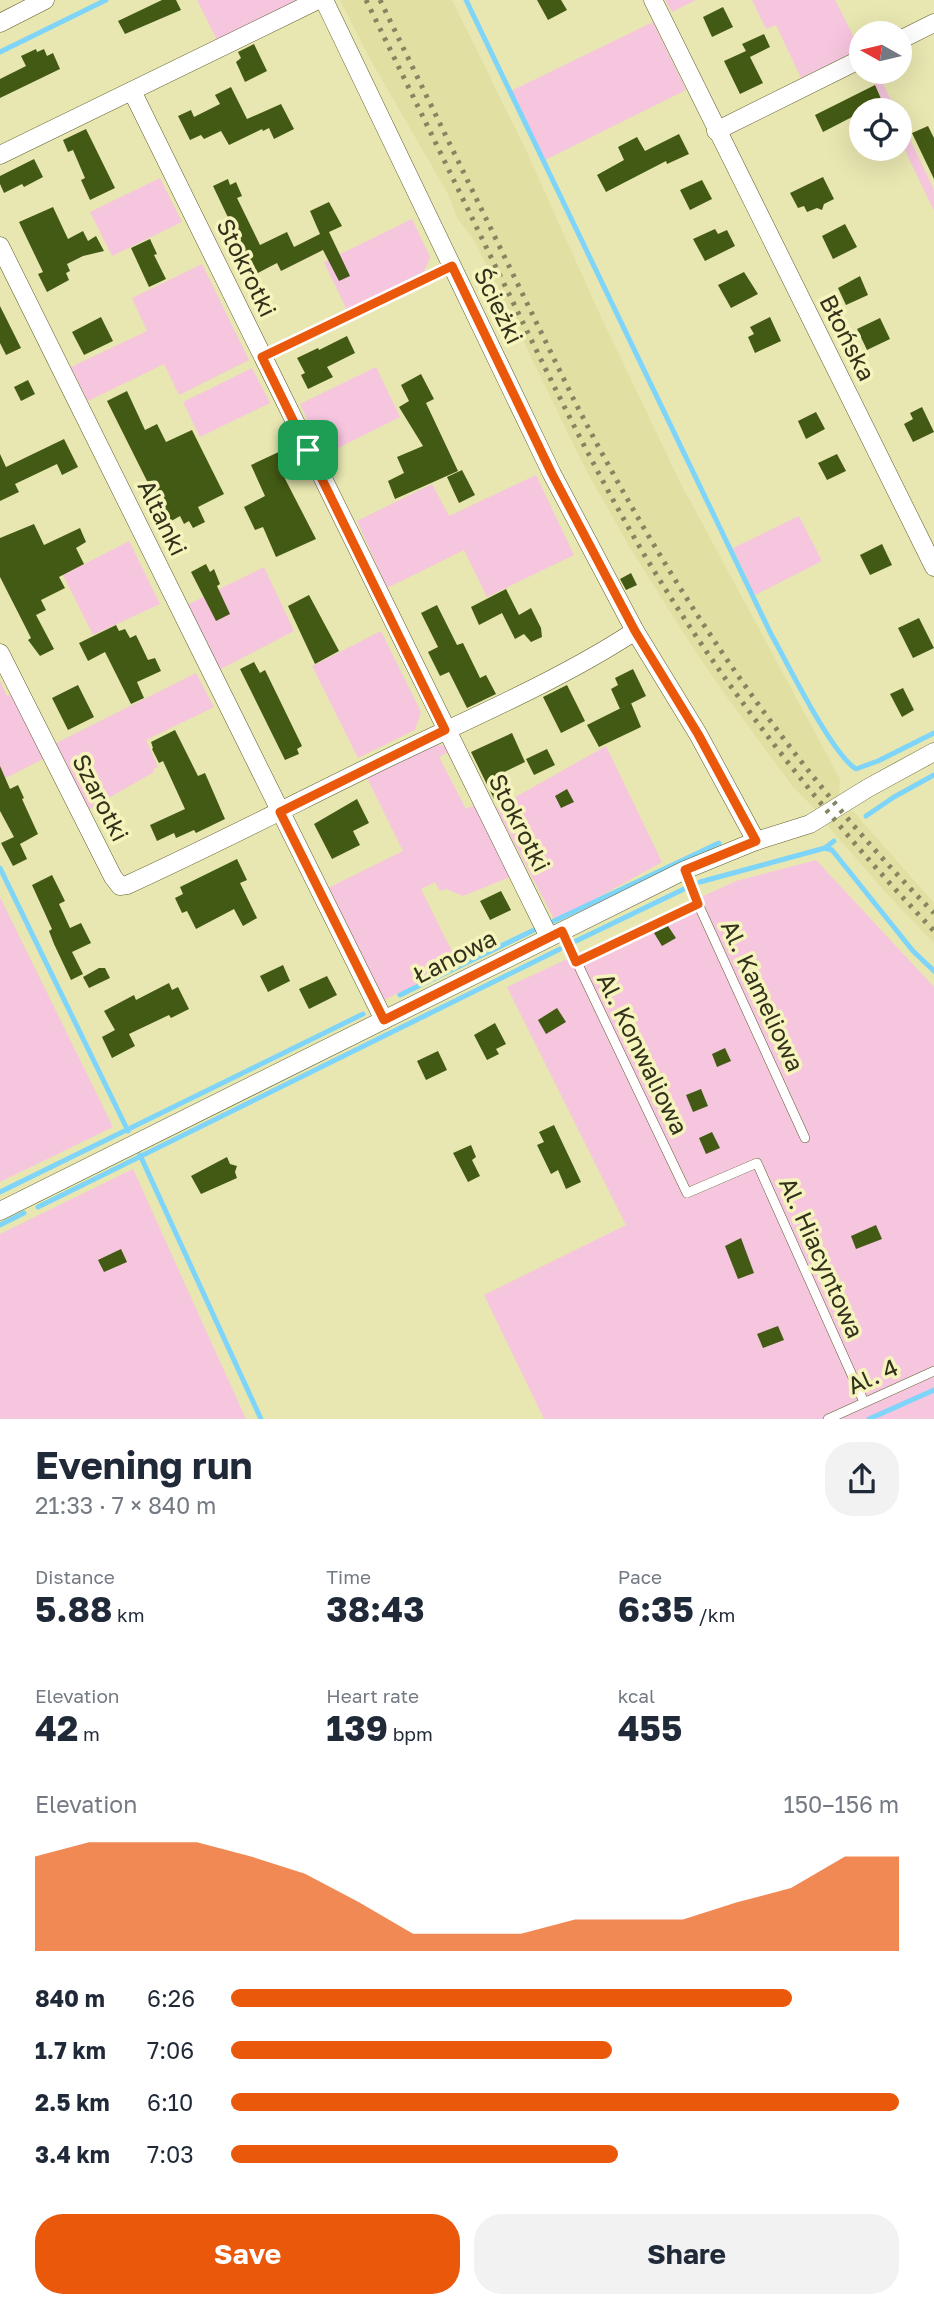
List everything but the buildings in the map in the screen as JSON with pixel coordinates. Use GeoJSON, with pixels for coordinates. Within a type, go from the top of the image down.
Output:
{"type":"FeatureCollection","features":[{"type":"Feature","properties":{"kind":"street"},"geometry":{"type":"LineString","coordinates":[[0,23],[45,0]]}},
{"type":"Feature","properties":{"kind":"street","name":"Ścieżki"},"geometry":{"type":"LineString","coordinates":[[132,92],[321,0],[552,474],[635,631],[698,734],[756,841]]}},
{"type":"Feature","properties":{"kind":"street","name":"Błońska"},"geometry":{"type":"LineString","coordinates":[[653,0],[934,567]]}},
{"type":"Feature","properties":{"kind":"street"},"geometry":{"type":"LineString","coordinates":[[912,34],[934,23]]}},
{"type":"Feature","properties":{"kind":"street"},"geometry":{"type":"LineString","coordinates":[[716,131],[849,65]]}},
{"type":"Feature","properties":{"kind":"street"},"geometry":{"type":"LineString","coordinates":[[0,155],[132,92]]}},
{"type":"Feature","properties":{"kind":"street","name":"Stokrotki"},"geometry":{"type":"LineString","coordinates":[[132,92],[445,730],[555,934]]}},
{"type":"Feature","properties":{"kind":"street","name":"Altanki"},"geometry":{"type":"LineString","coordinates":[[0,246],[384,1020]]}},
{"type":"Feature","properties":{"kind":"street"},"geometry":{"type":"LineString","coordinates":[[280,812],[530,689],[635,631]]}},
{"type":"Feature","properties":{"kind":"street","name":"Szarotki"},"geometry":{"type":"LineString","coordinates":[[0,653],[113,877],[120,886],[200,852],[280,812]]}},
{"type":"Feature","properties":{"kind":"street","name":"Łanowa"},"geometry":{"type":"LineString","coordinates":[[1,1208],[685,870],[756,841],[810,824],[867,788],[934,752]]}},
{"type":"Feature","properties":{"kind":"lane"},"geometry":{"type":"LineString","coordinates":[[262,357],[452,266]]}},
{"type":"Feature","properties":{"kind":"lane","name":"Al. Kameliowa"},"geometry":{"type":"LineString","coordinates":[[685,870],[805,1138]]}},
{"type":"Feature","properties":{"kind":"lane"},"geometry":{"type":"LineString","coordinates":[[576,962],[698,904]]}},
{"type":"Feature","properties":{"kind":"lane","name":"Al. Konwaliowa"},"geometry":{"type":"LineString","coordinates":[[555,934],[576,962],[687,1193]]}},
{"type":"Feature","properties":{"kind":"lane","name":"Al. Hiacyntowa"},"geometry":{"type":"LineString","coordinates":[[687,1193],[757,1163],[864,1402]]}},
{"type":"Feature","properties":{"kind":"lane","name":"Al. 4"},"geometry":{"type":"LineString","coordinates":[[828,1419],[934,1371]]}},
{"type":"Feature","properties":{"kind":"shaded area"},"geometry":{"type":"Polygon","coordinates":[[[197,0],[306,0],[219,44],[197,0]]]}},
{"type":"Feature","properties":{"kind":"shaded area"},"geometry":{"type":"Polygon","coordinates":[[[340,0],[452,0],[526,150],[601,317],[681,484],[840,779],[839,795],[816,810],[793,787],[727,697],[629,546],[586,470],[474,240],[457,218],[448,194],[370,59],[340,0]]]}},
{"type":"Feature","properties":{"kind":"shaded area"},"geometry":{"type":"Polygon","coordinates":[[[665,0],[696,0],[672,12],[665,0]]]}},
{"type":"Feature","properties":{"kind":"shaded area"},"geometry":{"type":"Polygon","coordinates":[[[752,0],[835,0],[849,27],[849,54],[801,78],[776,25],[766,29],[752,0]]]}},
{"type":"Feature","properties":{"kind":"shaded area"},"geometry":{"type":"Polygon","coordinates":[[[653,22],[686,90],[545,160],[511,91],[653,22]]]}},
{"type":"Feature","properties":{"kind":"shaded area"},"geometry":{"type":"Polygon","coordinates":[[[874,84],[883,84],[890,98],[881,98],[874,84]]]}},
{"type":"Feature","properties":{"kind":"shaded area"},"geometry":{"type":"Polygon","coordinates":[[[912,143],[934,190],[934,211],[910,161],[912,143]]]}},
{"type":"Feature","properties":{"kind":"shaded area"},"geometry":{"type":"Polygon","coordinates":[[[160,178],[182,222],[112,256],[90,212],[160,178]]]}},
{"type":"Feature","properties":{"kind":"shaded area"},"geometry":{"type":"Polygon","coordinates":[[[412,219],[430,257],[424,272],[347,310],[324,262],[412,219]]]}},
{"type":"Feature","properties":{"kind":"shaded area"},"geometry":{"type":"Polygon","coordinates":[[[202,264],[249,360],[179,395],[164,364],[88,401],[71,367],[147,331],[132,298],[202,264]]]}},
{"type":"Feature","properties":{"kind":"shaded area"},"geometry":{"type":"Polygon","coordinates":[[[376,367],[400,417],[324,455],[300,404],[376,367]]]}},
{"type":"Feature","properties":{"kind":"shaded area"},"geometry":{"type":"Polygon","coordinates":[[[252,368],[270,403],[200,437],[183,402],[252,368]]]}},
{"type":"Feature","properties":{"kind":"shaded area"},"geometry":{"type":"Polygon","coordinates":[[[536,475],[574,555],[487,597],[464,550],[387,588],[357,521],[432,484],[449,516],[536,475]]]}},
{"type":"Feature","properties":{"kind":"shaded area"},"geometry":{"type":"Polygon","coordinates":[[[799,516],[822,561],[755,595],[733,548],[799,516]]]}},
{"type":"Feature","properties":{"kind":"shaded area"},"geometry":{"type":"Polygon","coordinates":[[[129,541],[160,604],[93,635],[63,575],[129,541]]]}},
{"type":"Feature","properties":{"kind":"shaded area"},"geometry":{"type":"Polygon","coordinates":[[[264,567],[294,631],[219,670],[187,605],[264,567]]]}},
{"type":"Feature","properties":{"kind":"shaded area"},"geometry":{"type":"Polygon","coordinates":[[[381,631],[421,712],[415,730],[358,758],[312,666],[381,631]]]}},
{"type":"Feature","properties":{"kind":"shaded area"},"geometry":{"type":"Polygon","coordinates":[[[196,673],[214,707],[146,740],[158,767],[153,769],[154,772],[86,811],[52,745],[196,673]]]}},
{"type":"Feature","properties":{"kind":"shaded area"},"geometry":{"type":"Polygon","coordinates":[[[0,681],[7,696],[14,693],[43,759],[0,781],[0,681]]]}},
{"type":"Feature","properties":{"kind":"shaded area"},"geometry":{"type":"Polygon","coordinates":[[[434,744],[445,746],[448,752],[439,757],[466,809],[475,805],[510,877],[463,896],[446,889],[440,891],[435,882],[421,889],[458,964],[384,1000],[328,888],[403,851],[366,776],[434,744]]]}},
{"type":"Feature","properties":{"kind":"shaded area"},"geometry":{"type":"Polygon","coordinates":[[[606,746],[662,862],[555,921],[496,808],[606,746]]]}},
{"type":"Feature","properties":{"kind":"shaded area"},"geometry":{"type":"Polygon","coordinates":[[[852,810],[934,903],[934,943],[827,825],[852,810]]]}},
{"type":"Feature","properties":{"kind":"shaded area"},"geometry":{"type":"Polygon","coordinates":[[[816,860],[934,987],[934,1419],[544,1419],[484,1295],[626,1225],[507,987],[736,881],[816,860]]]}},
{"type":"Feature","properties":{"kind":"shaded area"},"geometry":{"type":"Polygon","coordinates":[[[0,897],[113,1127],[0,1182],[0,897]]]}},
{"type":"Feature","properties":{"kind":"shaded area"},"geometry":{"type":"Polygon","coordinates":[[[133,1169],[246,1419],[0,1419],[0,1234],[133,1169]]]}},
{"type":"Feature","properties":{"kind":"waterway"},"geometry":{"type":"LineString","coordinates":[[0,52],[106,0]]}},
{"type":"Feature","properties":{"kind":"waterway"},"geometry":{"type":"LineString","coordinates":[[466,0],[771,634],[823,727],[846,760],[856,769],[934,733]]}},
{"type":"Feature","properties":{"kind":"waterway"},"geometry":{"type":"LineString","coordinates":[[866,816],[934,775]]}},
{"type":"Feature","properties":{"kind":"waterway"},"geometry":{"type":"LineString","coordinates":[[825,848],[834,841]]}},
{"type":"Feature","properties":{"kind":"waterway"},"geometry":{"type":"LineString","coordinates":[[554,921],[719,843]]}},
{"type":"Feature","properties":{"kind":"waterway"},"geometry":{"type":"LineString","coordinates":[[700,882],[825,848],[832,850],[913,951],[934,971]]}},
{"type":"Feature","properties":{"kind":"waterway"},"geometry":{"type":"LineString","coordinates":[[0,868],[128,1131]]}},
{"type":"Feature","properties":{"kind":"waterway"},"geometry":{"type":"LineString","coordinates":[[576,941],[684,889]]}},
{"type":"Feature","properties":{"kind":"waterway"},"geometry":{"type":"LineString","coordinates":[[400,995],[534,930]]}},
{"type":"Feature","properties":{"kind":"waterway"},"geometry":{"type":"LineString","coordinates":[[38,1207],[560,949]]}},
{"type":"Feature","properties":{"kind":"waterway"},"geometry":{"type":"LineString","coordinates":[[0,1192],[363,1014]]}},
{"type":"Feature","properties":{"kind":"waterway"},"geometry":{"type":"LineString","coordinates":[[140,1155],[261,1419]]}},
{"type":"Feature","properties":{"kind":"waterway"},"geometry":{"type":"LineString","coordinates":[[0,1225],[24,1213]]}},
{"type":"Feature","properties":{"kind":"waterway"},"geometry":{"type":"LineString","coordinates":[[869,1419],[934,1390]]}},
{"type":"Feature","properties":{"kind":"railway"},"geometry":{"type":"LineString","coordinates":[[366,0],[564,406],[645,556],[709,656],[779,751],[854,843],[934,931]]}},
{"type":"Feature","properties":{"kind":"railway"},"geometry":{"type":"LineString","coordinates":[[380,0],[573,398],[649,537],[690,604],[780,733],[828,795],[934,913]]}},
{"type":"Feature","properties":{"kind":"route"},"geometry":{"type":"LineString","coordinates":[[452,266],[552,474],[635,631],[698,734],[756,841],[685,870],[698,904],[576,962],[562,931],[384,1020],[280,812],[445,730],[308,450],[262,357],[452,266]]}}]}
